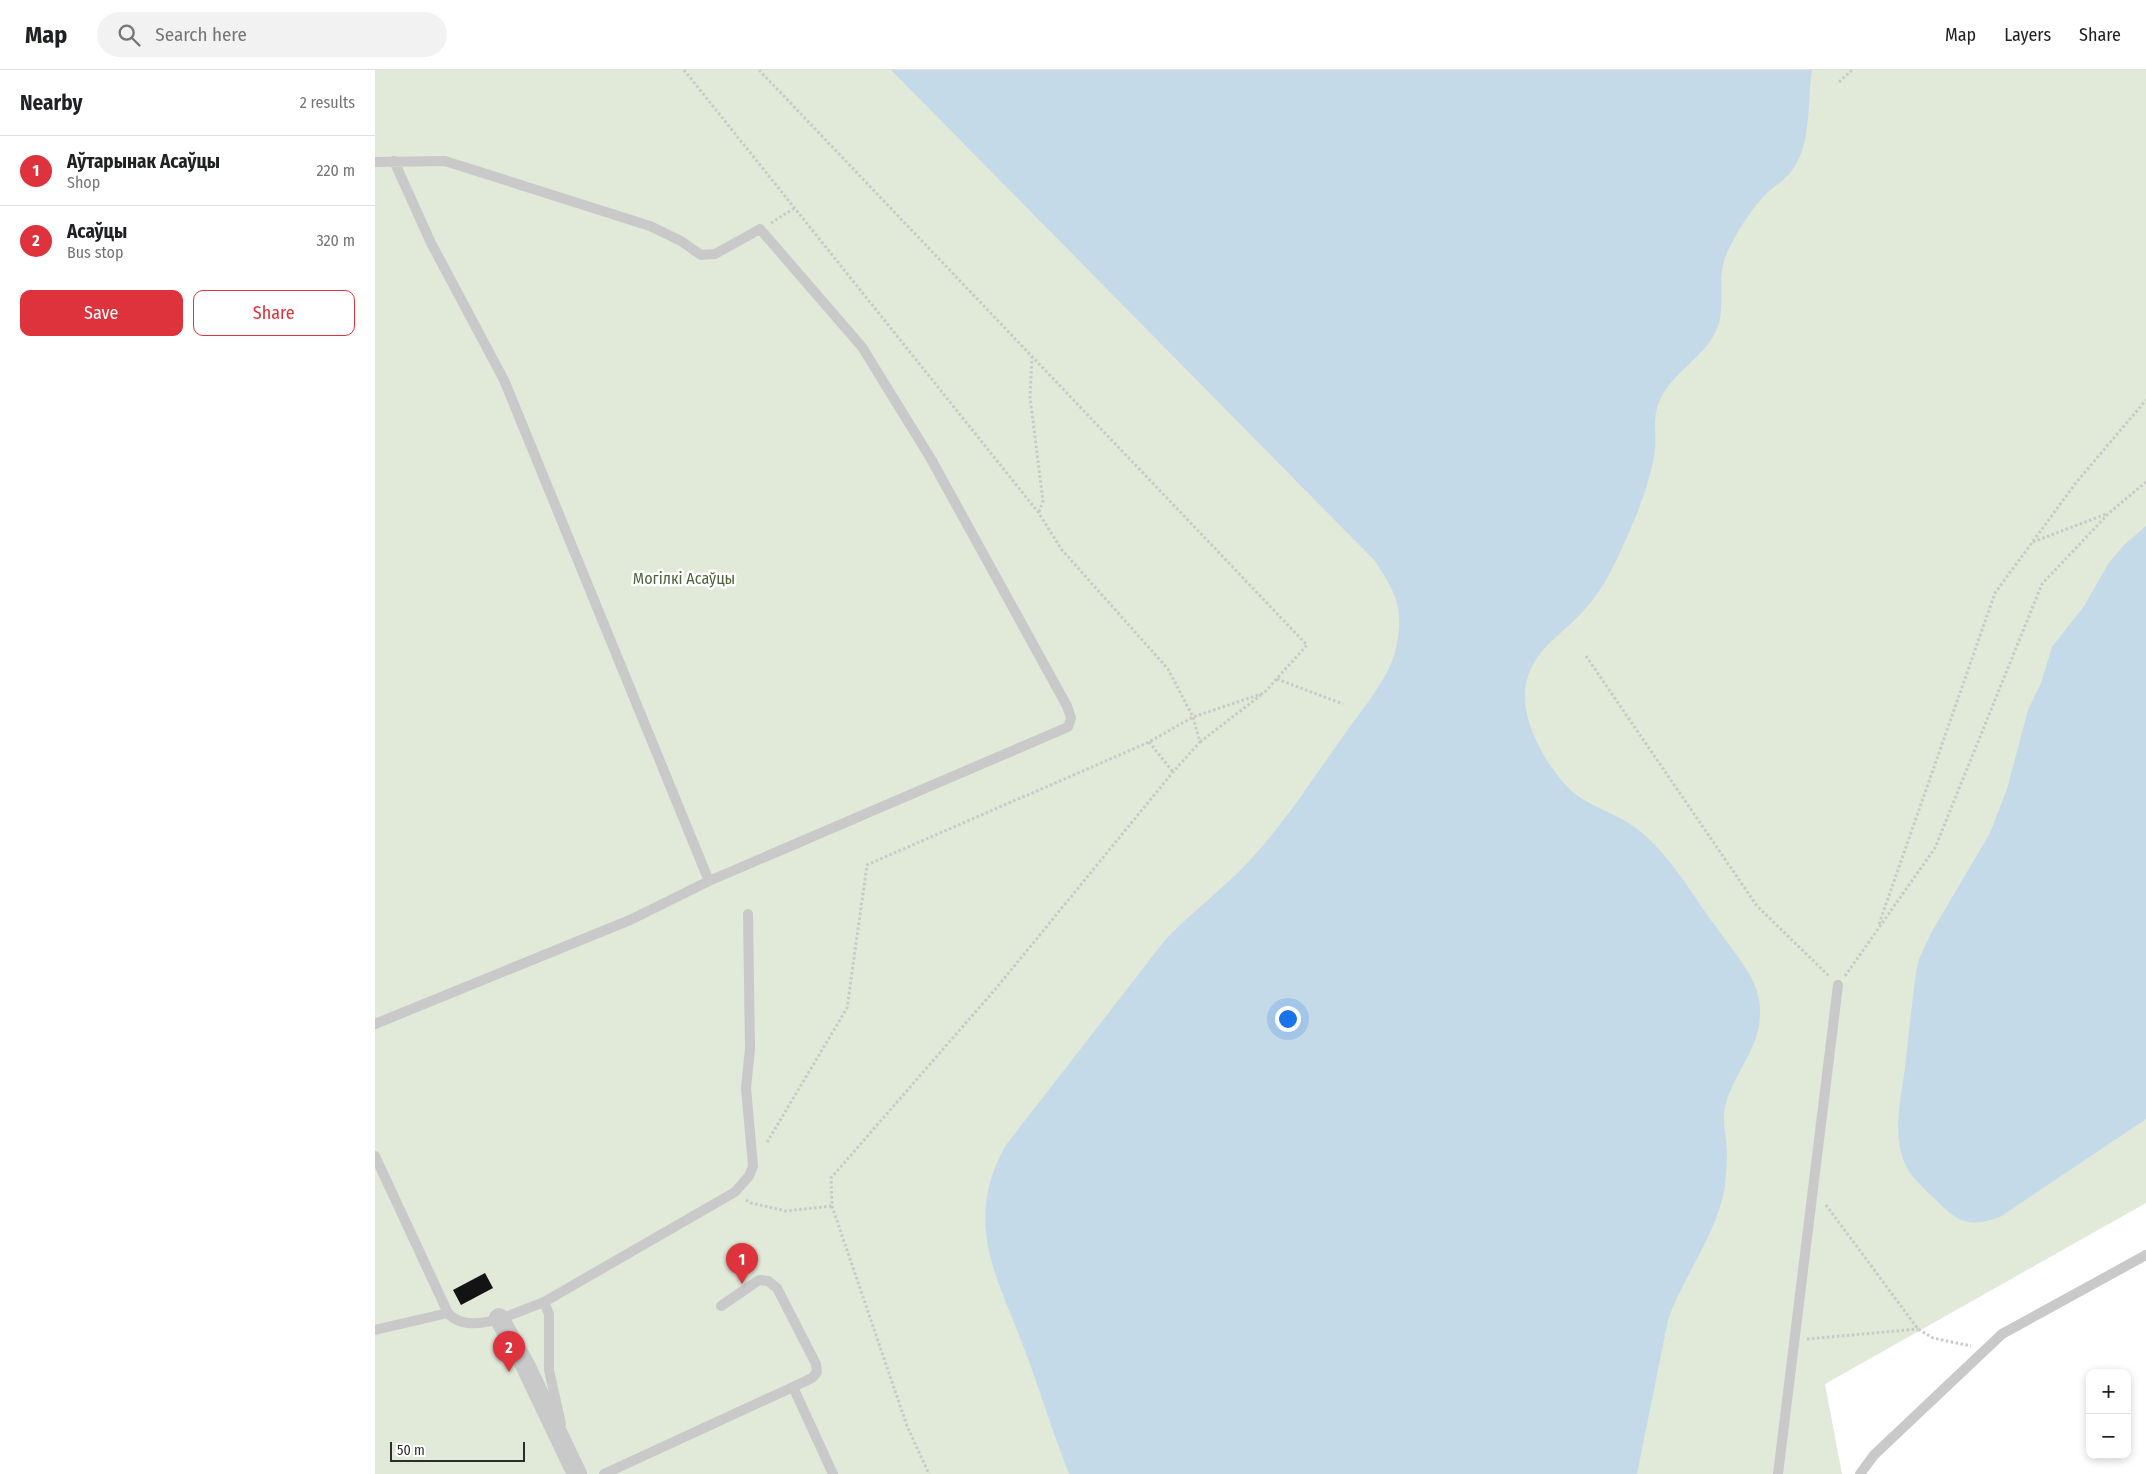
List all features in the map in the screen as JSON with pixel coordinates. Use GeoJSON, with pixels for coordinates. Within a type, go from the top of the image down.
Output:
{"type":"FeatureCollection","features":[{"type":"Feature","properties":{"kind":"street"},"geometry":{"type":"LineString","coordinates":[[499,1318],[525,1365],[577,1474]]}},
{"type":"Feature","properties":{"kind":"lane"},"geometry":{"type":"LineString","coordinates":[[393,161],[431,243],[503,380],[709,881]]}},
{"type":"Feature","properties":{"kind":"lane"},"geometry":{"type":"LineString","coordinates":[[375,162],[445,161],[650,226],[681,241],[701,255],[715,254],[760,230],[862,347],[931,458],[1067,706],[1071,718],[1068,727],[709,881],[631,920],[375,1024]]}},
{"type":"Feature","properties":{"kind":"lane"},"geometry":{"type":"LineString","coordinates":[[375,1156],[448,1313],[453,1320],[464,1324],[481,1323],[545,1302],[735,1192],[749,1176],[753,1166],[746,1088],[750,1049],[748,914]]}},
{"type":"Feature","properties":{"kind":"lane"},"geometry":{"type":"LineString","coordinates":[[1778,1474],[1838,985]]}},
{"type":"Feature","properties":{"kind":"lane"},"geometry":{"type":"LineString","coordinates":[[1860,1474],[1874,1455],[2002,1334],[2146,1255]]}},
{"type":"Feature","properties":{"kind":"lane"},"geometry":{"type":"LineString","coordinates":[[605,1474],[793,1388],[812,1378],[817,1372],[816,1364],[777,1288],[768,1281],[759,1280],[721,1306]]}},
{"type":"Feature","properties":{"kind":"lane"},"geometry":{"type":"LineString","coordinates":[[545,1302],[549,1314],[549,1370],[567,1454]]}},
{"type":"Feature","properties":{"kind":"lane"},"geometry":{"type":"LineString","coordinates":[[375,1330],[448,1313]]}},
{"type":"Feature","properties":{"kind":"lane"},"geometry":{"type":"LineString","coordinates":[[793,1388],[833,1474]]}},
{"type":"Feature","properties":{"kind":"path"},"geometry":{"type":"LineString","coordinates":[[684,70],[796,207],[1038,512],[1062,550],[1168,669],[1193,717],[1200,742]]}},
{"type":"Feature","properties":{"kind":"path"},"geometry":{"type":"LineString","coordinates":[[1839,82],[1852,70]]}},
{"type":"Feature","properties":{"kind":"path"},"geometry":{"type":"LineString","coordinates":[[760,230],[796,207]]}},
{"type":"Feature","properties":{"kind":"path"},"geometry":{"type":"LineString","coordinates":[[1032,356],[1030,397],[1043,501],[1038,512]]}},
{"type":"Feature","properties":{"kind":"path"},"geometry":{"type":"LineString","coordinates":[[1877,930],[1995,593],[2075,484],[2146,400]]}},
{"type":"Feature","properties":{"kind":"path"},"geometry":{"type":"LineString","coordinates":[[1586,656],[1757,906],[1838,985],[1935,848],[2041,584],[2109,513],[2146,482]]}},
{"type":"Feature","properties":{"kind":"path"},"geometry":{"type":"LineString","coordinates":[[2032,542],[2109,513]]}},
{"type":"Feature","properties":{"kind":"path"},"geometry":{"type":"LineString","coordinates":[[1277,678],[1343,704]]}},
{"type":"Feature","properties":{"kind":"path"},"geometry":{"type":"LineString","coordinates":[[929,1474],[907,1426],[832,1206],[831,1178],[998,986],[1173,772],[1200,742],[1264,693]]}},
{"type":"Feature","properties":{"kind":"path"},"geometry":{"type":"LineString","coordinates":[[1149,742],[1173,772]]}},
{"type":"Feature","properties":{"kind":"path"},"geometry":{"type":"LineString","coordinates":[[1813,1188],[1918,1329],[1933,1338],[1987,1349]]}},
{"type":"Feature","properties":{"kind":"path"},"geometry":{"type":"LineString","coordinates":[[735,1192],[751,1203],[786,1211],[832,1206]]}},
{"type":"Feature","properties":{"kind":"path"},"geometry":{"type":"LineString","coordinates":[[1795,1340],[1918,1329]]}},
{"type":"Feature","properties":{"kind":"green space","name":"Могілкі Асаўцы"},"geometry":{"type":"Polygon","coordinates":[[[375,70],[2146,70],[2146,1203],[1825,1384],[1842,1474],[375,1474],[375,70]]]}},
{"type":"Feature","properties":{"kind":"water"},"geometry":{"type":"Polygon","coordinates":[[[891,70],[1812,70],[1808,121],[1799,158],[1787,176],[1760,200],[1736,235],[1727,253],[1722,270],[1719,325],[1703,351],[1672,382],[1660,400],[1655,421],[1655,450],[1651,472],[1636,516],[1623,546],[1602,587],[1589,605],[1538,657],[1531,668],[1525,696],[1529,723],[1542,751],[1559,777],[1578,796],[1634,826],[1662,852],[1738,956],[1751,977],[1758,994],[1760,1012],[1756,1037],[1734,1083],[1724,1112],[1727,1159],[1725,1186],[1721,1204],[1708,1238],[1668,1320],[1637,1474],[1069,1474],[997,1279],[990,1254],[986,1228],[986,1202],[993,1174],[1006,1145],[1165,940],[1251,859],[1265,844],[1302,795],[1371,698],[1390,666],[1399,630],[1398,609],[1392,590],[1375,561],[891,70]]]}},
{"type":"Feature","properties":{"kind":"water"},"geometry":{"type":"Polygon","coordinates":[[[2146,526],[2146,1119],[2000,1217],[1982,1222],[1967,1222],[1946,1210],[1918,1183],[1909,1172],[1900,1148],[1899,1114],[1919,959],[1931,933],[1990,833],[2007,789],[2028,710],[2041,683],[2052,647],[2084,606],[2108,564],[2124,545],[2146,526]]]}},
{"type":"Feature","properties":{"kind":"building"},"geometry":{"type":"Polygon","coordinates":[[[485,1273],[493,1288],[461,1305],[453,1290],[485,1273]]]}},
{"type":"Feature","properties":{"kind":"place","name":"Аўтарынак Асаўцы"},"geometry":{"type":"Point","coordinates":[742,1284]}},
{"type":"Feature","properties":{"kind":"place","name":"Асаўцы"},"geometry":{"type":"Point","coordinates":[509,1372]}}]}
